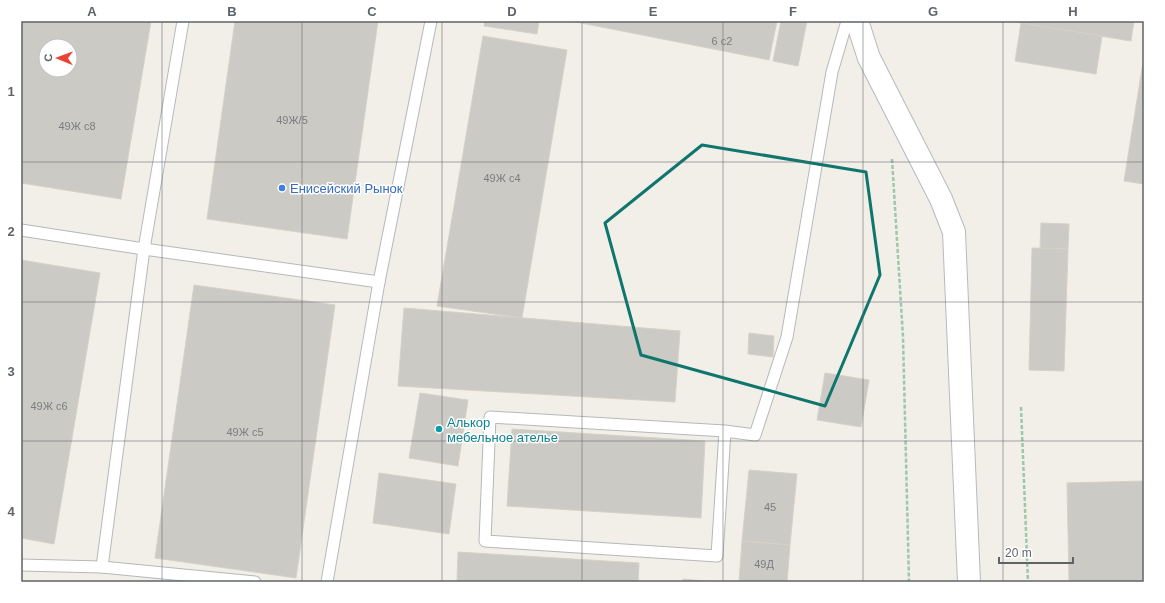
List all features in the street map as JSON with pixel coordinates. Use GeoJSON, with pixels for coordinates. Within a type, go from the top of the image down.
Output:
{"type":"FeatureCollection","features":[{"type":"Feature","properties":{"kind":"street"},"geometry":{"type":"LineString","coordinates":[[858,21],[869,58],[941,199],[954,232],[969,582]]}},
{"type":"Feature","properties":{"kind":"lane"},"geometry":{"type":"LineString","coordinates":[[102,567],[144,250],[183,21]]}},
{"type":"Feature","properties":{"kind":"lane"},"geometry":{"type":"LineString","coordinates":[[327,582],[379,282],[431,21]]}},
{"type":"Feature","properties":{"kind":"lane"},"geometry":{"type":"LineString","coordinates":[[724,431],[716,556],[485,541],[490,417],[724,431],[755,435],[786,337],[832,72],[846,21]]}},
{"type":"Feature","properties":{"kind":"lane"},"geometry":{"type":"LineString","coordinates":[[21,230],[144,250],[379,282]]}},
{"type":"Feature","properties":{"kind":"lane"},"geometry":{"type":"LineString","coordinates":[[21,565],[102,567],[255,582]]}},
{"type":"Feature","properties":{"kind":"path"},"geometry":{"type":"LineString","coordinates":[[909,582],[903,337],[892,152],[911,142]]}},
{"type":"Feature","properties":{"kind":"path"},"geometry":{"type":"LineString","coordinates":[[1021,407],[1028,582]]}},
{"type":"Feature","properties":{"kind":"highlighted area"},"geometry":{"type":"Polygon","coordinates":[[[702,145],[866,172],[880,275],[825,406],[641,355],[605,223],[702,145]]]}},
{"type":"Feature","properties":{"kind":"building"},"geometry":{"type":"Polygon","coordinates":[[[21,21],[151,21],[121,199],[21,183],[21,21]]]}},
{"type":"Feature","properties":{"kind":"building"},"geometry":{"type":"Polygon","coordinates":[[[235,21],[378,21],[347,239],[207,219],[235,21]]]}},
{"type":"Feature","properties":{"kind":"building"},"geometry":{"type":"Polygon","coordinates":[[[485,21],[539,21],[537,34],[484,26],[485,21]]]}},
{"type":"Feature","properties":{"kind":"building"},"geometry":{"type":"Polygon","coordinates":[[[571,21],[777,21],[769,60],[571,21]]]}},
{"type":"Feature","properties":{"kind":"building"},"geometry":{"type":"Polygon","coordinates":[[[781,21],[807,21],[798,66],[773,61],[781,21]]]}},
{"type":"Feature","properties":{"kind":"building"},"geometry":{"type":"Polygon","coordinates":[[[1015,21],[1134,21],[1131,41],[1015,21]]]}},
{"type":"Feature","properties":{"kind":"building"},"geometry":{"type":"Polygon","coordinates":[[[1021,23],[1102,36],[1096,74],[1015,61],[1021,23]]]}},
{"type":"Feature","properties":{"kind":"building"},"geometry":{"type":"Polygon","coordinates":[[[483,36],[567,50],[522,318],[437,306],[483,36]]]}},
{"type":"Feature","properties":{"kind":"building"},"geometry":{"type":"Polygon","coordinates":[[[1144,56],[1144,184],[1124,181],[1144,56]]]}},
{"type":"Feature","properties":{"kind":"building"},"geometry":{"type":"Polygon","coordinates":[[[1041,223],[1069,224],[1068,249],[1040,248],[1041,223]]]}},
{"type":"Feature","properties":{"kind":"building"},"geometry":{"type":"Polygon","coordinates":[[[1032,248],[1068,249],[1064,371],[1029,370],[1032,248]]]}},
{"type":"Feature","properties":{"kind":"building"},"geometry":{"type":"Polygon","coordinates":[[[21,260],[100,273],[54,544],[21,538],[21,260]]]}},
{"type":"Feature","properties":{"kind":"building"},"geometry":{"type":"Polygon","coordinates":[[[194,285],[335,305],[296,578],[155,558],[194,285]]]}},
{"type":"Feature","properties":{"kind":"building"},"geometry":{"type":"Polygon","coordinates":[[[404,308],[680,331],[675,402],[398,386],[404,308]]]}},
{"type":"Feature","properties":{"kind":"building"},"geometry":{"type":"Polygon","coordinates":[[[749,333],[774,336],[773,357],[748,354],[749,333]]]}},
{"type":"Feature","properties":{"kind":"building"},"geometry":{"type":"Polygon","coordinates":[[[825,373],[869,380],[861,427],[817,420],[825,373]]]}},
{"type":"Feature","properties":{"kind":"building","name":"Алькор мебельное ателье"},"geometry":{"type":"Polygon","coordinates":[[[420,393],[468,400],[458,466],[409,458],[420,393]]]}},
{"type":"Feature","properties":{"kind":"building"},"geometry":{"type":"Polygon","coordinates":[[[512,429],[705,441],[701,518],[507,506],[512,429]]]}},
{"type":"Feature","properties":{"kind":"building"},"geometry":{"type":"Polygon","coordinates":[[[749,470],[797,474],[790,545],[742,541],[749,470]]]}},
{"type":"Feature","properties":{"kind":"building"},"geometry":{"type":"Polygon","coordinates":[[[379,473],[456,484],[449,534],[373,523],[379,473]]]}},
{"type":"Feature","properties":{"kind":"building"},"geometry":{"type":"Polygon","coordinates":[[[1144,481],[1144,582],[1069,582],[1067,483],[1144,481]]]}},
{"type":"Feature","properties":{"kind":"building"},"geometry":{"type":"Polygon","coordinates":[[[742,541],[790,545],[787,582],[739,582],[742,541]]]}},
{"type":"Feature","properties":{"kind":"building"},"geometry":{"type":"Polygon","coordinates":[[[458,552],[639,563],[638,582],[457,582],[458,552]]]}},
{"type":"Feature","properties":{"kind":"building"},"geometry":{"type":"Polygon","coordinates":[[[683,579],[715,582],[683,582],[683,579]]]}},
{"type":"Feature","properties":{"kind":"place","name":"Енисейский Рынок"},"geometry":{"type":"Point","coordinates":[282,188]}},
{"type":"Feature","properties":{"kind":"place","name":"Алькор мебельное ателье"},"geometry":{"type":"Point","coordinates":[439,429]}}]}
